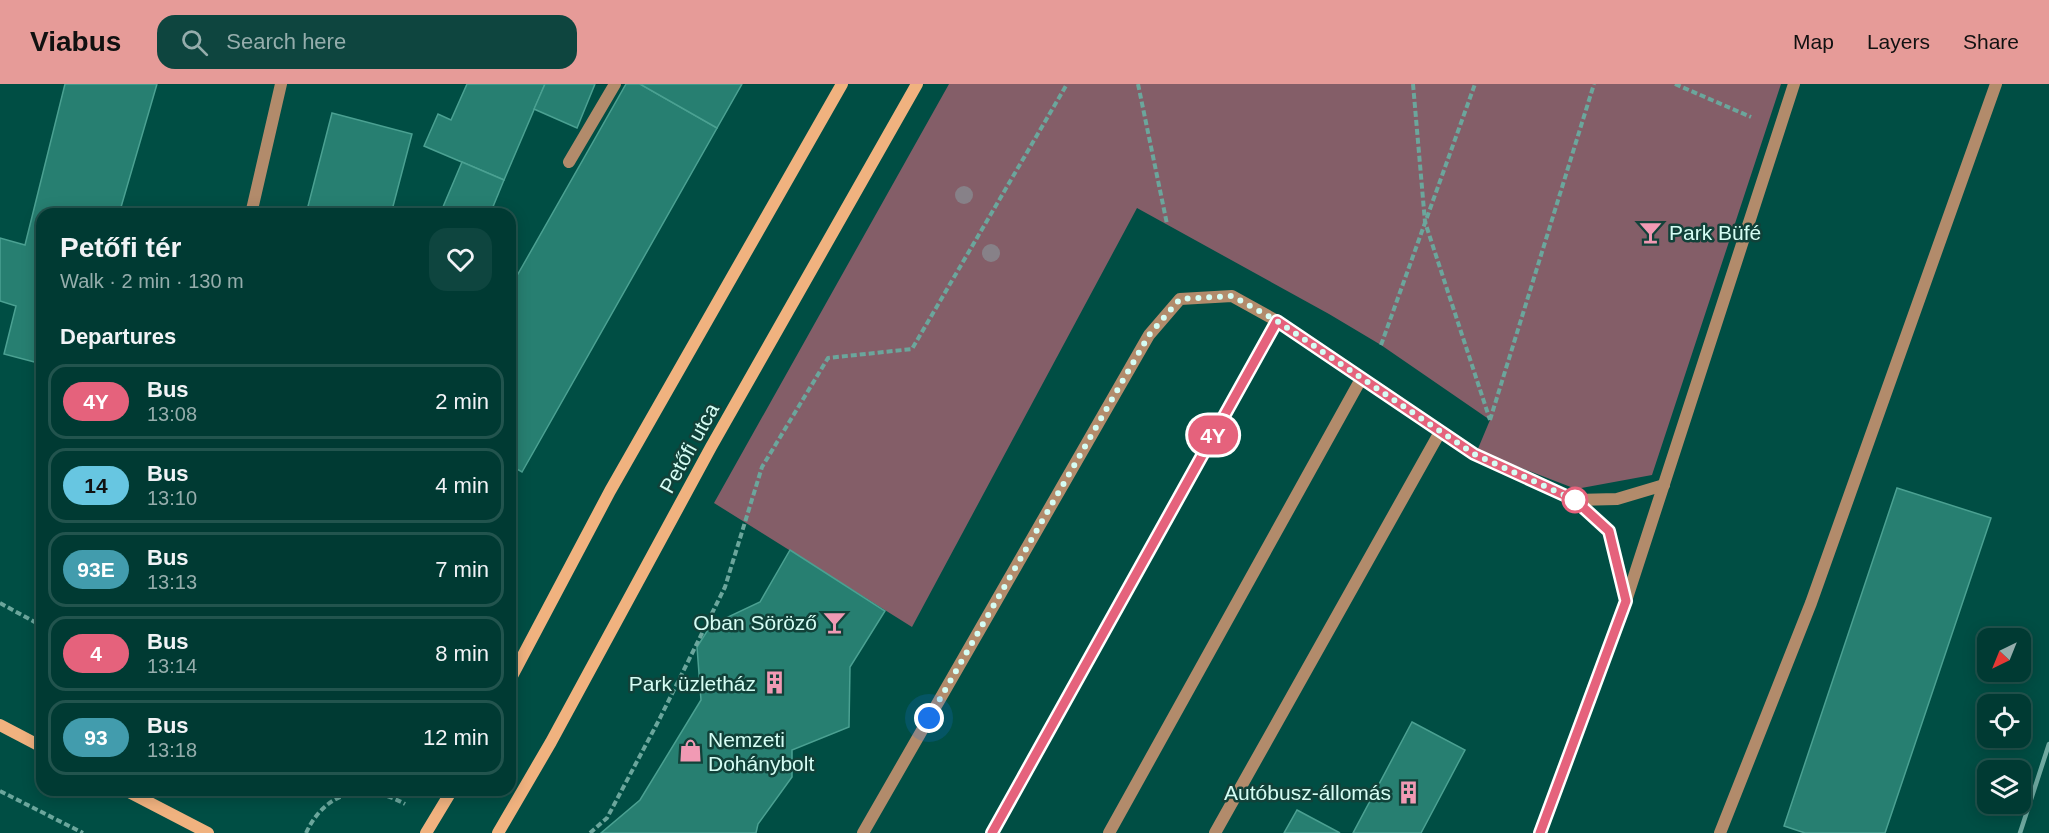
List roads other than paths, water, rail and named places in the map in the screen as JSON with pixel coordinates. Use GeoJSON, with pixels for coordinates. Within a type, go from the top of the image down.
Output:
{"type":"FeatureCollection","features":[{"type":"Feature","properties":{"kind":"main road"},"geometry":{"type":"LineString","coordinates":[[516,669],[610,491],[842,84]]}},
{"type":"Feature","properties":{"kind":"main road","name":"Petőfi utca"},"geometry":{"type":"LineString","coordinates":[[498,833],[551,742],[711,447],[917,84]]}},
{"type":"Feature","properties":{"kind":"main road"},"geometry":{"type":"LineString","coordinates":[[0,725],[36,744]]}},
{"type":"Feature","properties":{"kind":"main road"},"geometry":{"type":"LineString","coordinates":[[137,796],[208,833]]}},
{"type":"Feature","properties":{"kind":"main road"},"geometry":{"type":"LineString","coordinates":[[426,833],[449,796]]}},
{"type":"Feature","properties":{"kind":"street"},"geometry":{"type":"LineString","coordinates":[[251,208],[281,84]]}},
{"type":"Feature","properties":{"kind":"street"},"geometry":{"type":"LineString","coordinates":[[570,162],[615,84]]}},
{"type":"Feature","properties":{"kind":"street"},"geometry":{"type":"LineString","coordinates":[[1540,833],[1626,601],[1794,84]]}},
{"type":"Feature","properties":{"kind":"street"},"geometry":{"type":"LineString","coordinates":[[1720,833],[1811,603],[1996,84]]}},
{"type":"Feature","properties":{"kind":"street"},"geometry":{"type":"LineString","coordinates":[[863,833],[1149,335],[1180,299],[1232,296],[1277,321],[1474,454],[1575,500],[1609,531],[1626,601]]}},
{"type":"Feature","properties":{"kind":"street"},"geometry":{"type":"LineString","coordinates":[[992,833],[1277,321]]}},
{"type":"Feature","properties":{"kind":"street"},"geometry":{"type":"LineString","coordinates":[[1109,833],[1361,378]]}},
{"type":"Feature","properties":{"kind":"street"},"geometry":{"type":"LineString","coordinates":[[1215,833],[1440,432]]}},
{"type":"Feature","properties":{"kind":"street"},"geometry":{"type":"LineString","coordinates":[[1575,500],[1617,500],[1664,485]]}},
{"type":"Feature","properties":{"kind":"railway"},"geometry":{"type":"LineString","coordinates":[[2020,833],[2049,744]]}},
{"type":"Feature","properties":{"kind":"place","name":"Park Büfé"},"geometry":{"type":"Point","coordinates":[1651,232]}},
{"type":"Feature","properties":{"kind":"place","name":"Oban Söröző"},"geometry":{"type":"Point","coordinates":[835,622]}},
{"type":"Feature","properties":{"kind":"place","name":"Park üzletház"},"geometry":{"type":"Point","coordinates":[774,683]}},
{"type":"Feature","properties":{"kind":"place","name":"Nemzeti Dohánybolt"},"geometry":{"type":"Point","coordinates":[690,751]}},
{"type":"Feature","properties":{"kind":"place","name":"Autóbusz-állomás"},"geometry":{"type":"Point","coordinates":[1409,792]}}]}
